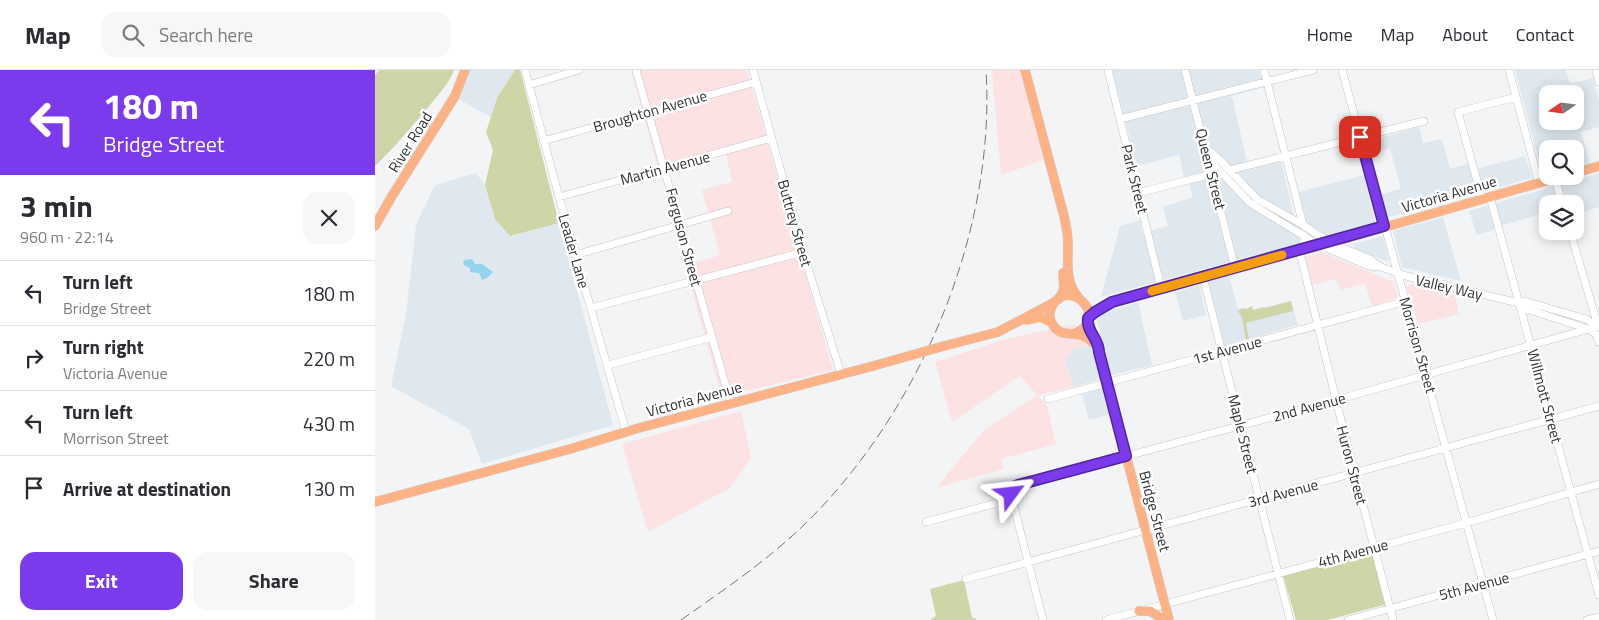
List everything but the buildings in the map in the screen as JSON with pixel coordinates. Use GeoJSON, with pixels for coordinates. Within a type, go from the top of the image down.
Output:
{"type":"FeatureCollection","features":[{"type":"Feature","properties":{"kind":"main road","name":"River Road"},"geometry":{"type":"LineString","coordinates":[[375,226],[455,96],[465,70]]}},
{"type":"Feature","properties":{"kind":"main road"},"geometry":{"type":"LineString","coordinates":[[1025,70],[1064,216],[1067,232],[1070,283],[1088,310],[1088,320],[1083,329],[1076,333],[1064,334],[1058,331],[1051,322],[1051,311],[1064,289],[1064,267],[1067,256]]}},
{"type":"Feature","properties":{"kind":"main road"},"geometry":{"type":"LineString","coordinates":[[1584,170],[1599,166]]}},
{"type":"Feature","properties":{"kind":"main road","name":"Victoria Avenue"},"geometry":{"type":"LineString","coordinates":[[1081,300],[1093,304],[1112,302],[1330,243],[1539,183]]}},
{"type":"Feature","properties":{"kind":"main road"},"geometry":{"type":"LineString","coordinates":[[1057,300],[1069,296],[1081,300]]}},
{"type":"Feature","properties":{"kind":"main road","name":"Victoria Avenue"},"geometry":{"type":"LineString","coordinates":[[375,502],[998,332],[1057,300]]}},
{"type":"Feature","properties":{"kind":"main road","name":"Victoria Avenue"},"geometry":{"type":"LineString","coordinates":[[1088,320],[1095,312],[1112,302]]}},
{"type":"Feature","properties":{"kind":"main road","name":"Victoria Avenue"},"geometry":{"type":"LineString","coordinates":[[1020,321],[1040,317],[1051,322]]}},
{"type":"Feature","properties":{"kind":"main road","name":"Bridge Street"},"geometry":{"type":"LineString","coordinates":[[1088,320],[1090,332],[1098,342],[1099,352],[1169,620]]}},
{"type":"Feature","properties":{"kind":"main road"},"geometry":{"type":"LineString","coordinates":[[1076,333],[1089,338],[1099,352]]}},
{"type":"Feature","properties":{"kind":"main road"},"geometry":{"type":"LineString","coordinates":[[1139,611],[1150,611],[1164,620]]}},
{"type":"Feature","properties":{"kind":"street","name":"Leader Lane"},"geometry":{"type":"LineString","coordinates":[[525,70],[543,141],[626,432]]}},
{"type":"Feature","properties":{"kind":"street"},"geometry":{"type":"LineString","coordinates":[[529,85],[579,70]]}},
{"type":"Feature","properties":{"kind":"street","name":"Ferguson Street"},"geometry":{"type":"LineString","coordinates":[[636,70],[731,404]]}},
{"type":"Feature","properties":{"kind":"street","name":"Buttrey Street"},"geometry":{"type":"LineString","coordinates":[[753,70],[803,252],[841,374]]}},
{"type":"Feature","properties":{"kind":"street","name":"Park Street"},"geometry":{"type":"LineString","coordinates":[[1107,70],[1161,288]]}},
{"type":"Feature","properties":{"kind":"street","name":"Queen Street"},"geometry":{"type":"LineString","coordinates":[[1185,70],[1235,268]]}},
{"type":"Feature","properties":{"kind":"street"},"geometry":{"type":"LineString","coordinates":[[1264,70],[1303,225]]}},
{"type":"Feature","properties":{"kind":"street"},"geometry":{"type":"LineString","coordinates":[[1120,119],[1313,70]]}},
{"type":"Feature","properties":{"kind":"street","name":"Morrison Street"},"geometry":{"type":"LineString","coordinates":[[1342,70],[1493,620]]}},
{"type":"Feature","properties":{"kind":"street"},"geometry":{"type":"LineString","coordinates":[[1509,70],[1539,183]]}},
{"type":"Feature","properties":{"kind":"street"},"geometry":{"type":"LineString","coordinates":[[1596,70],[1599,82]]}},
{"type":"Feature","properties":{"kind":"street","name":"Broughton Avenue"},"geometry":{"type":"LineString","coordinates":[[543,141],[756,82]]}},
{"type":"Feature","properties":{"kind":"street","name":"Willmott Street"},"geometry":{"type":"LineString","coordinates":[[1516,97],[1459,112],[1519,303],[1599,595]]}},
{"type":"Feature","properties":{"kind":"street"},"geometry":{"type":"LineString","coordinates":[[1230,170],[1424,121]]}},
{"type":"Feature","properties":{"kind":"street","name":"Martin Avenue"},"geometry":{"type":"LineString","coordinates":[[559,197],[771,138]]}},
{"type":"Feature","properties":{"kind":"street","name":"Valley Way"},"geometry":{"type":"LineString","coordinates":[[1206,148],[1257,199],[1330,243],[1370,259],[1381,268]]}},
{"type":"Feature","properties":{"kind":"street","name":"Valley Way"},"geometry":{"type":"LineString","coordinates":[[1208,158],[1250,203],[1320,245],[1369,266],[1519,303],[1524,308],[1588,329]]}},
{"type":"Feature","properties":{"kind":"street"},"geometry":{"type":"LineString","coordinates":[[1138,193],[1212,174]]}},
{"type":"Feature","properties":{"kind":"street"},"geometry":{"type":"LineString","coordinates":[[575,255],[728,211]]}},
{"type":"Feature","properties":{"kind":"street"},"geometry":{"type":"LineString","coordinates":[[1300,250],[1304,242],[1304,235]]}},
{"type":"Feature","properties":{"kind":"street"},"geometry":{"type":"LineString","coordinates":[[1573,240],[1599,326]]}},
{"type":"Feature","properties":{"kind":"street","name":"Huron Street"},"geometry":{"type":"LineString","coordinates":[[1300,250],[1354,474],[1393,620]]}},
{"type":"Feature","properties":{"kind":"street"},"geometry":{"type":"LineString","coordinates":[[591,308],[803,252]]}},
{"type":"Feature","properties":{"kind":"street","name":"Maple Street"},"geometry":{"type":"LineString","coordinates":[[1203,277],[1290,620]]}},
{"type":"Feature","properties":{"kind":"street","name":"1st Avenue"},"geometry":{"type":"LineString","coordinates":[[1048,399],[1406,301]]}},
{"type":"Feature","properties":{"kind":"street","name":"Valley Way"},"geometry":{"type":"LineString","coordinates":[[1519,303],[1524,301],[1575,315],[1599,326]]}},
{"type":"Feature","properties":{"kind":"street","name":"2nd Avenue"},"geometry":{"type":"LineString","coordinates":[[1012,499],[1011,491],[1018,485],[1241,426],[1599,326]]}},
{"type":"Feature","properties":{"kind":"street"},"geometry":{"type":"LineString","coordinates":[[1588,329],[1596,334],[1599,342]]}},
{"type":"Feature","properties":{"kind":"street"},"geometry":{"type":"LineString","coordinates":[[608,365],[711,337]]}},
{"type":"Feature","properties":{"kind":"street","name":"3rd Avenue"},"geometry":{"type":"LineString","coordinates":[[966,579],[1599,406]]}},
{"type":"Feature","properties":{"kind":"street","name":"4th Avenue"},"geometry":{"type":"LineString","coordinates":[[1106,620],[1466,523],[1599,484]]}},
{"type":"Feature","properties":{"kind":"street"},"geometry":{"type":"LineString","coordinates":[[925,522],[1012,499],[1043,620]]}},
{"type":"Feature","properties":{"kind":"street","name":"5th Avenue"},"geometry":{"type":"LineString","coordinates":[[1348,620],[1599,551]]}},
{"type":"Feature","properties":{"kind":"street"},"geometry":{"type":"LineString","coordinates":[[1587,620],[1599,617]]}},
{"type":"Feature","properties":{"kind":"shaded area"},"geometry":{"type":"Polygon","coordinates":[[[469,70],[515,70],[497,98],[491,117],[458,99],[469,70]]]}},
{"type":"Feature","properties":{"kind":"shaded area"},"geometry":{"type":"Polygon","coordinates":[[[631,70],[747,70],[833,370],[722,397],[685,266],[720,255],[702,190],[732,182],[726,154],[659,172],[631,70]]]}},
{"type":"Feature","properties":{"kind":"shaded area"},"geometry":{"type":"Polygon","coordinates":[[[992,70],[1021,70],[1043,160],[1001,175],[992,70]]]}},
{"type":"Feature","properties":{"kind":"shaded area"},"geometry":{"type":"Polygon","coordinates":[[[1112,70],[1259,70],[1264,87],[1232,96],[1247,162],[1250,169],[1281,161],[1300,243],[1101,297],[1120,226],[1140,220],[1142,233],[1168,226],[1163,207],[1193,197],[1187,176],[1184,177],[1179,155],[1137,166],[1112,70]]]}},
{"type":"Feature","properties":{"kind":"shaded area"},"geometry":{"type":"Polygon","coordinates":[[[1515,70],[1566,70],[1570,84],[1593,78],[1599,101],[1599,127],[1581,132],[1583,140],[1539,140],[1539,161],[1515,70]]]}},
{"type":"Feature","properties":{"kind":"shaded area"},"geometry":{"type":"Polygon","coordinates":[[[1419,127],[1423,143],[1442,139],[1450,169],[1474,162],[1476,169],[1525,156],[1532,178],[1390,217],[1383,214],[1378,195],[1401,189],[1390,148],[1370,154],[1366,142],[1419,127]]]}},
{"type":"Feature","properties":{"kind":"shaded area"},"geometry":{"type":"Polygon","coordinates":[[[1584,142],[1590,163],[1584,165],[1584,142]]]}},
{"type":"Feature","properties":{"kind":"shaded area"},"geometry":{"type":"Polygon","coordinates":[[[476,173],[485,185],[495,219],[510,236],[559,223],[613,425],[482,464],[469,429],[391,386],[406,314],[416,225],[435,185],[476,173]]]}},
{"type":"Feature","properties":{"kind":"shaded area"},"geometry":{"type":"Polygon","coordinates":[[[1599,173],[1599,207],[1584,211],[1584,195],[1539,195],[1539,214],[1477,235],[1469,211],[1558,185],[1584,185],[1584,177],[1599,173]]]}},
{"type":"Feature","properties":{"kind":"shaded area"},"geometry":{"type":"Polygon","coordinates":[[[1364,175],[1375,223],[1328,237],[1307,224],[1299,192],[1364,175]]]}},
{"type":"Feature","properties":{"kind":"shaded area"},"geometry":{"type":"Polygon","coordinates":[[[1443,217],[1461,281],[1402,267],[1393,231],[1443,217]]]}},
{"type":"Feature","properties":{"kind":"shaded area"},"geometry":{"type":"Polygon","coordinates":[[[1383,236],[1389,261],[1354,248],[1353,244],[1383,236]]]}},
{"type":"Feature","properties":{"kind":"shaded area"},"geometry":{"type":"Polygon","coordinates":[[[1321,252],[1394,282],[1398,298],[1372,307],[1365,283],[1340,290],[1336,279],[1312,285],[1305,257],[1321,252]]]}},
{"type":"Feature","properties":{"kind":"shaded area"},"geometry":{"type":"Polygon","coordinates":[[[1229,276],[1238,309],[1247,309],[1252,306],[1253,310],[1291,301],[1298,325],[1224,346],[1208,281],[1229,276]]]}},
{"type":"Feature","properties":{"kind":"shaded area"},"geometry":{"type":"Polygon","coordinates":[[[1411,284],[1455,295],[1459,314],[1418,324],[1407,287],[1411,284]]]}},
{"type":"Feature","properties":{"kind":"shaded area"},"geometry":{"type":"Polygon","coordinates":[[[1199,285],[1206,315],[1183,321],[1175,292],[1199,285]]]}},
{"type":"Feature","properties":{"kind":"shaded area"},"geometry":{"type":"Polygon","coordinates":[[[1138,302],[1152,365],[1111,375],[1096,316],[1138,302]]]}},
{"type":"Feature","properties":{"kind":"shaded area"},"geometry":{"type":"Polygon","coordinates":[[[1075,324],[1093,344],[1074,349],[1065,360],[1073,387],[1038,395],[1047,406],[1056,444],[1001,459],[1004,469],[936,488],[983,431],[1037,395],[1020,376],[952,422],[935,362],[1006,339],[1075,324]]]}},
{"type":"Feature","properties":{"kind":"shaded area"},"geometry":{"type":"Polygon","coordinates":[[[1093,344],[1102,379],[1073,387],[1065,360],[1074,349],[1093,344]]]}},
{"type":"Feature","properties":{"kind":"shaded area"},"geometry":{"type":"Polygon","coordinates":[[[1103,388],[1111,414],[1089,420],[1082,393],[1103,388]]]}},
{"type":"Feature","properties":{"kind":"shaded area"},"geometry":{"type":"Polygon","coordinates":[[[741,411],[751,458],[730,488],[648,532],[622,444],[741,411]]]}},
{"type":"Feature","properties":{"kind":"green space"},"geometry":{"type":"Polygon","coordinates":[[[379,70],[454,70],[447,84],[437,97],[375,166],[375,75],[379,70]]]}},
{"type":"Feature","properties":{"kind":"green space"},"geometry":{"type":"Polygon","coordinates":[[[515,70],[520,70],[559,223],[510,236],[495,219],[485,185],[493,150],[486,132],[497,98],[515,70]]]}},
{"type":"Feature","properties":{"kind":"green space"},"geometry":{"type":"Polygon","coordinates":[[[1291,301],[1293,311],[1246,323],[1249,339],[1246,340],[1242,318],[1238,311],[1252,306],[1253,310],[1291,301]]]}},
{"type":"Feature","properties":{"kind":"green space"},"geometry":{"type":"Polygon","coordinates":[[[1373,551],[1387,604],[1327,620],[1296,620],[1283,575],[1373,551]]]}},
{"type":"Feature","properties":{"kind":"green space"},"geometry":{"type":"Polygon","coordinates":[[[964,580],[972,618],[976,620],[930,620],[936,616],[930,589],[964,580]]]}},
{"type":"Feature","properties":{"kind":"water"},"geometry":{"type":"Polygon","coordinates":[[[472,259],[475,264],[482,264],[493,272],[482,280],[479,273],[470,272],[470,268],[464,265],[463,262],[465,260],[472,259]]]}},
{"type":"Feature","properties":{"kind":"railway"},"geometry":{"type":"LineString","coordinates":[[681,620],[731,585],[809,520],[849,475],[886,425],[917,370],[944,313],[964,253],[978,192],[986,131],[986,70]]}},
{"type":"Feature","properties":{"kind":"slow traffic"},"geometry":{"type":"LineString","coordinates":[[1152,291],[1282,255]]}},
{"type":"Feature","properties":{"kind":"route"},"geometry":{"type":"LineString","coordinates":[[1011,494],[1013,487],[1018,485],[1126,456],[1099,346],[1090,332],[1087,322],[1088,318],[1095,312],[1112,302],[1330,243],[1384,226],[1360,137]]}}]}
